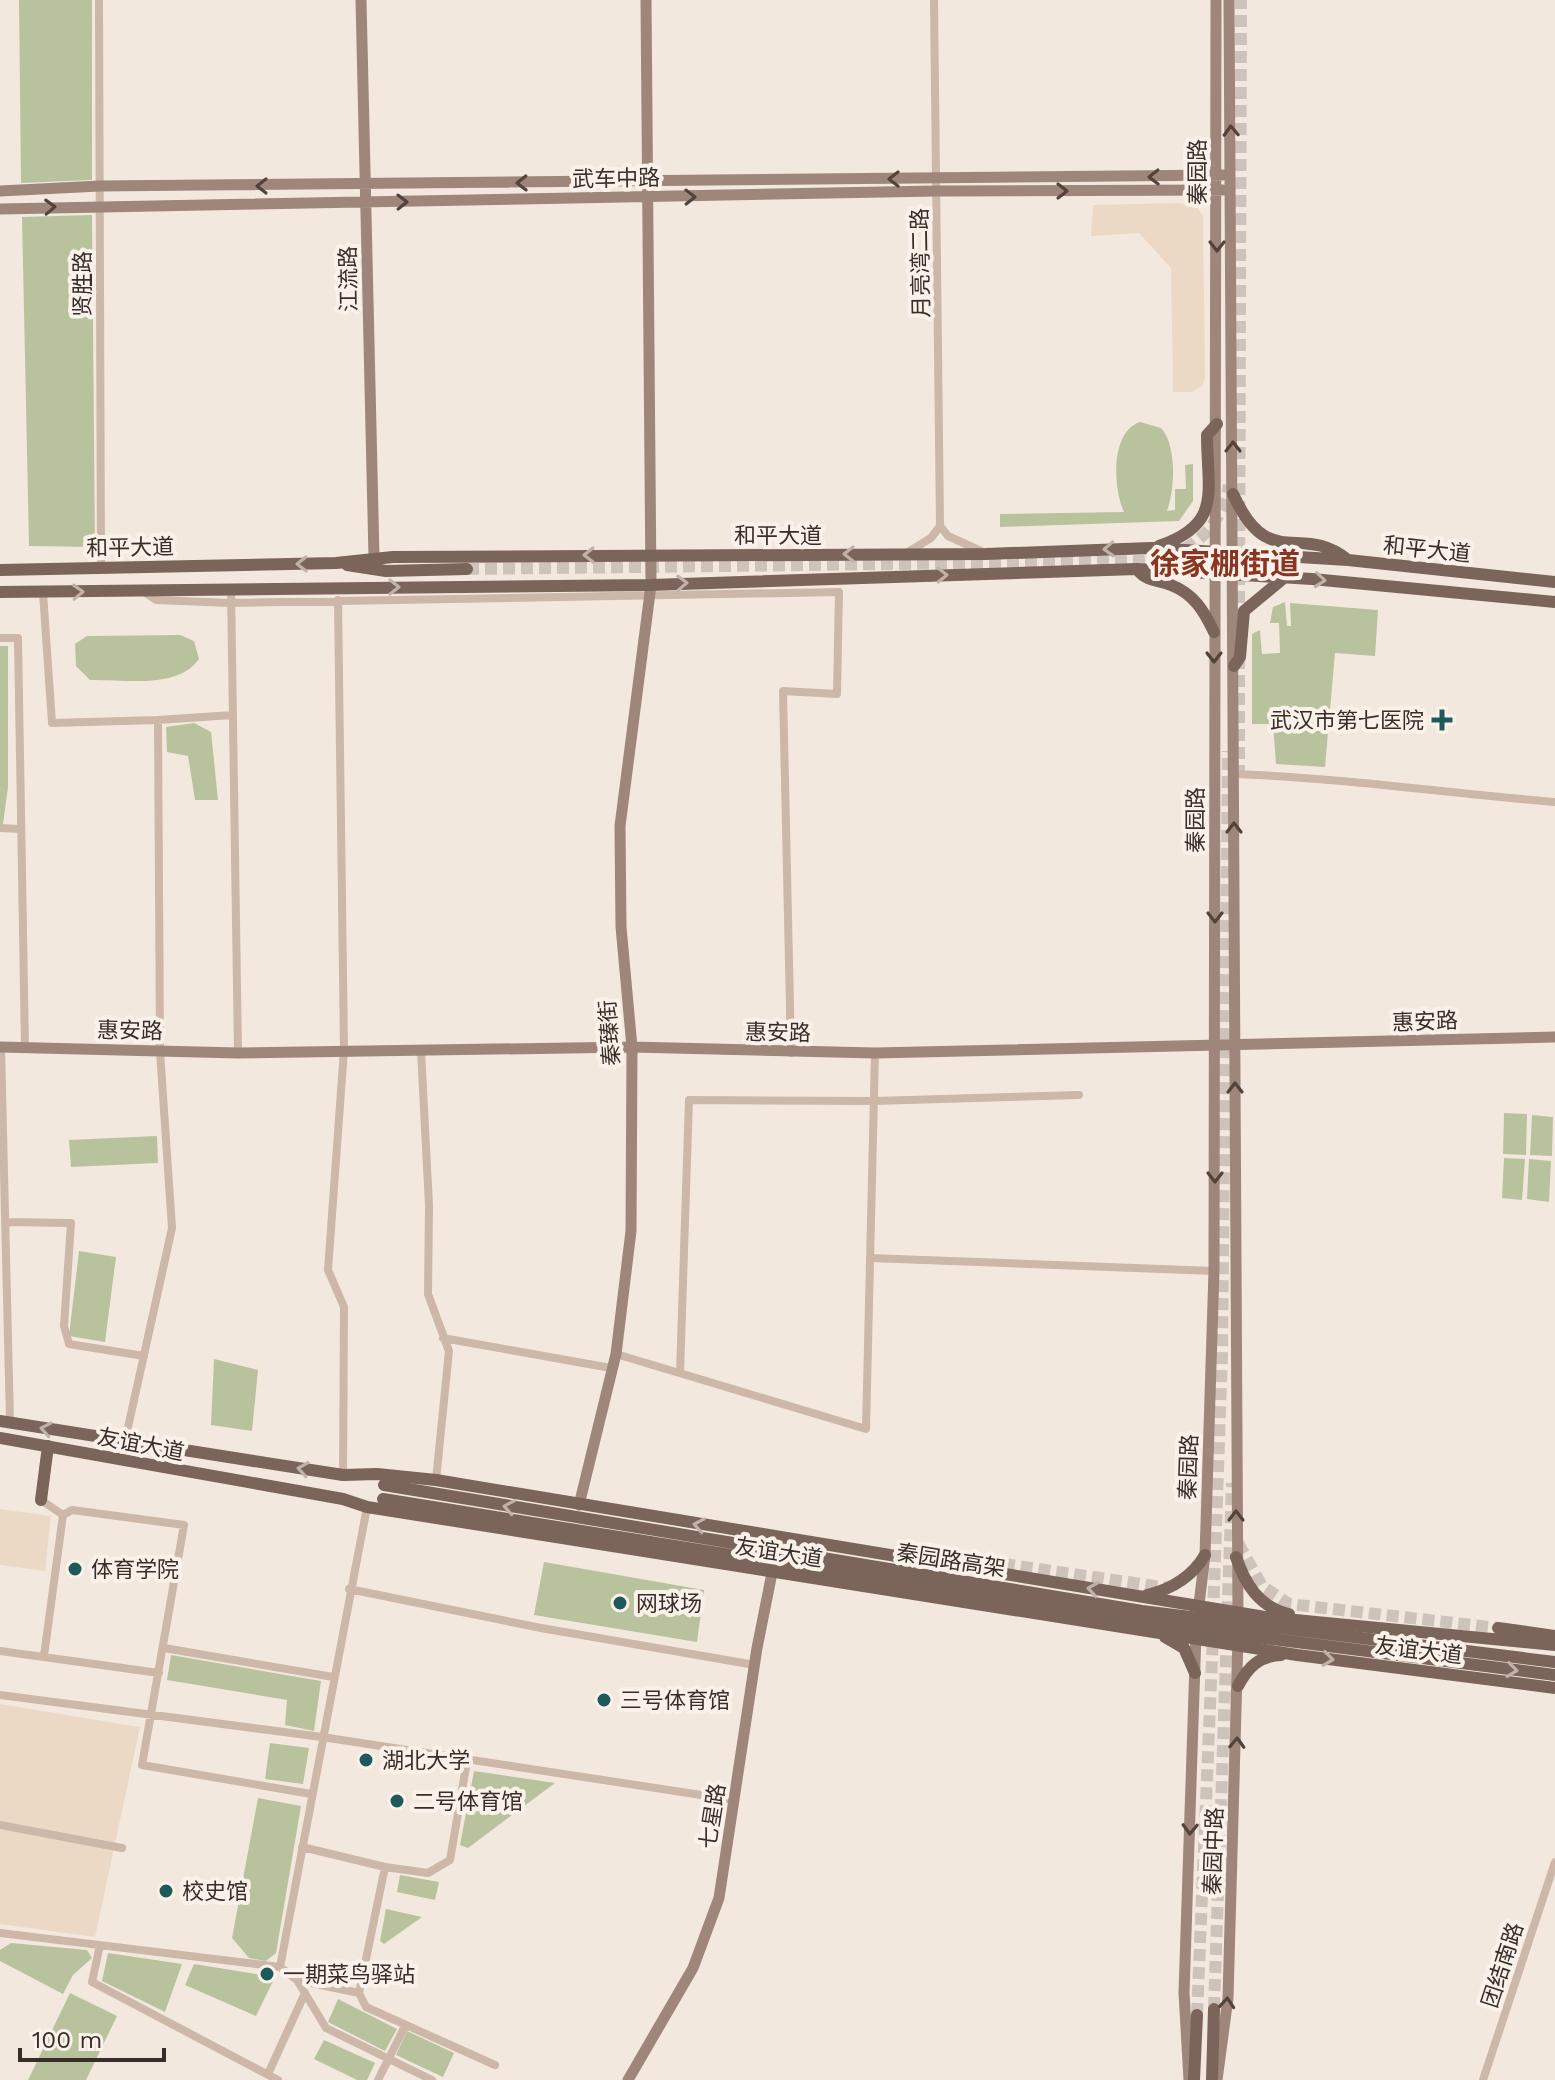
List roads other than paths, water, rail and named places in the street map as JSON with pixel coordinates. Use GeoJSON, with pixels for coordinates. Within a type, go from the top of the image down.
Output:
{"type":"FeatureCollection","features":[{"type":"Feature","properties":{"kind":"main road"},"geometry":{"type":"LineString","coordinates":[[1151,548],[1188,534],[1204,516],[1207,435],[1217,424]]}},
{"type":"Feature","properties":{"kind":"main road"},"geometry":{"type":"LineString","coordinates":[[1233,494],[1244,518],[1264,538],[1275,543],[1332,547],[1348,560]]}},
{"type":"Feature","properties":{"kind":"main road","name":"和平大道"},"geometry":{"type":"LineString","coordinates":[[0,570],[336,563],[374,557],[986,554],[1151,548],[1348,560],[1555,582]]}},
{"type":"Feature","properties":{"kind":"main road"},"geometry":{"type":"LineString","coordinates":[[336,563],[386,571],[467,569]]}},
{"type":"Feature","properties":{"kind":"main road"},"geometry":{"type":"LineString","coordinates":[[1137,569],[1145,579],[1187,593],[1200,606],[1214,632]]}},
{"type":"Feature","properties":{"kind":"main road","name":"和平大道"},"geometry":{"type":"LineString","coordinates":[[0,592],[231,588],[650,590],[1137,569],[1285,577],[1555,602]]}},
{"type":"Feature","properties":{"kind":"main road"},"geometry":{"type":"LineString","coordinates":[[1234,666],[1240,657],[1244,611],[1285,577]]}},
{"type":"Feature","properties":{"kind":"main road","name":"友谊大道"},"geometry":{"type":"LineString","coordinates":[[5,1422],[343,1475],[377,1474],[436,1480],[1198,1606],[1238,1617],[1555,1645]]}},
{"type":"Feature","properties":{"kind":"main road","name":"友谊大道"},"geometry":{"type":"LineString","coordinates":[[0,1438],[121,1462],[343,1499],[367,1507],[1297,1655],[1555,1688]]}},
{"type":"Feature","properties":{"kind":"main road"},"geometry":{"type":"LineString","coordinates":[[41,1500],[48,1446]]}},
{"type":"Feature","properties":{"kind":"main road","name":"秦园路高架"},"geometry":{"type":"LineString","coordinates":[[343,1475],[384,1485],[1142,1611],[1555,1662]]}},
{"type":"Feature","properties":{"kind":"main road","name":"秦园路高架"},"geometry":{"type":"LineString","coordinates":[[343,1499],[383,1499],[1185,1628],[1555,1675]]}},
{"type":"Feature","properties":{"kind":"main road"},"geometry":{"type":"LineString","coordinates":[[848,1549],[896,1548]]}},
{"type":"Feature","properties":{"kind":"main road"},"geometry":{"type":"LineString","coordinates":[[1126,1594],[1149,1595],[1171,1588],[1190,1574],[1205,1555]]}},
{"type":"Feature","properties":{"kind":"main road"},"geometry":{"type":"LineString","coordinates":[[1236,1557],[1247,1584],[1263,1603],[1280,1612],[1359,1627]]}},
{"type":"Feature","properties":{"kind":"main road"},"geometry":{"type":"LineString","coordinates":[[1498,1628],[1555,1636]]}},
{"type":"Feature","properties":{"kind":"main road"},"geometry":{"type":"LineString","coordinates":[[1143,1629],[1176,1642],[1190,1656],[1195,1673]]}},
{"type":"Feature","properties":{"kind":"main road"},"geometry":{"type":"LineString","coordinates":[[1238,1686],[1253,1663],[1269,1656],[1297,1655]]}},
{"type":"Feature","properties":{"kind":"main road"},"geometry":{"type":"LineString","coordinates":[[1214,2009],[1214,2080]]}},
{"type":"Feature","properties":{"kind":"main road"},"geometry":{"type":"LineString","coordinates":[[1192,2080],[1197,2015]]}},
{"type":"Feature","properties":{"kind":"street","name":"贤胜路"},"geometry":{"type":"LineString","coordinates":[[99,0],[101,568]]}},
{"type":"Feature","properties":{"kind":"street","name":"江流路"},"geometry":{"type":"LineString","coordinates":[[361,0],[374,557]]}},
{"type":"Feature","properties":{"kind":"street","name":"秦臻街"},"geometry":{"type":"LineString","coordinates":[[579,1505],[616,1354],[631,1231],[632,1047],[621,927],[621,810],[650,590],[646,0]]}},
{"type":"Feature","properties":{"kind":"street","name":"月亮湾二路"},"geometry":{"type":"LineString","coordinates":[[934,0],[940,526]]}},
{"type":"Feature","properties":{"kind":"street","name":"秦园路"},"geometry":{"type":"LineString","coordinates":[[1195,1639],[1205,1555],[1214,1271],[1216,0]]}},
{"type":"Feature","properties":{"kind":"street","name":"秦园路"},"geometry":{"type":"LineString","coordinates":[[1229,0],[1238,1617]]}},
{"type":"Feature","properties":{"kind":"street","name":"武车中路"},"geometry":{"type":"LineString","coordinates":[[0,209],[648,198],[1232,175]]}},
{"type":"Feature","properties":{"kind":"street","name":"武车中路"},"geometry":{"type":"LineString","coordinates":[[0,191],[100,186],[647,181],[1232,189]]}},
{"type":"Feature","properties":{"kind":"street"},"geometry":{"type":"LineString","coordinates":[[904,554],[928,541],[940,526],[948,536],[986,554]]}},
{"type":"Feature","properties":{"kind":"street"},"geometry":{"type":"LineString","coordinates":[[231,588],[238,1053]]}},
{"type":"Feature","properties":{"kind":"street"},"geometry":{"type":"LineString","coordinates":[[142,590],[156,600],[231,603],[650,590],[839,592],[837,694],[783,691],[791,1053]]}},
{"type":"Feature","properties":{"kind":"street"},"geometry":{"type":"LineString","coordinates":[[43,593],[52,723],[233,715]]}},
{"type":"Feature","properties":{"kind":"street"},"geometry":{"type":"LineString","coordinates":[[338,600],[344,1050],[328,1270],[344,1307],[343,1475]]}},
{"type":"Feature","properties":{"kind":"street"},"geometry":{"type":"LineString","coordinates":[[0,638],[18,638],[25,1048]]}},
{"type":"Feature","properties":{"kind":"street"},"geometry":{"type":"LineString","coordinates":[[125,1441],[172,1228],[160,1051],[158,720]]}},
{"type":"Feature","properties":{"kind":"street"},"geometry":{"type":"LineString","coordinates":[[1234,774],[1313,777],[1348,784],[1555,802]]}},
{"type":"Feature","properties":{"kind":"street"},"geometry":{"type":"LineString","coordinates":[[0,828],[21,829]]}},
{"type":"Feature","properties":{"kind":"street","name":"惠安路"},"geometry":{"type":"LineString","coordinates":[[0,1047],[238,1053],[632,1047],[875,1053],[1216,1048],[1555,1037]]}},
{"type":"Feature","properties":{"kind":"street"},"geometry":{"type":"LineString","coordinates":[[0,1047],[5,1222],[5,1422]]}},
{"type":"Feature","properties":{"kind":"street"},"geometry":{"type":"LineString","coordinates":[[421,1051],[429,1205],[428,1294],[449,1351],[436,1480]]}},
{"type":"Feature","properties":{"kind":"street"},"geometry":{"type":"LineString","coordinates":[[616,1354],[866,1429],[875,1053]]}},
{"type":"Feature","properties":{"kind":"street"},"geometry":{"type":"LineString","coordinates":[[680,1373],[689,1100],[874,1101],[1079,1095]]}},
{"type":"Feature","properties":{"kind":"street"},"geometry":{"type":"LineString","coordinates":[[5,1222],[71,1223],[64,1326],[69,1344],[144,1356]]}},
{"type":"Feature","properties":{"kind":"street"},"geometry":{"type":"LineString","coordinates":[[870,1258],[1214,1271]]}},
{"type":"Feature","properties":{"kind":"street"},"geometry":{"type":"LineString","coordinates":[[443,1338],[611,1368]]}},
{"type":"Feature","properties":{"kind":"street"},"geometry":{"type":"LineString","coordinates":[[41,1500],[63,1515]]}},
{"type":"Feature","properties":{"kind":"street"},"geometry":{"type":"LineString","coordinates":[[280,1967],[349,1589],[367,1507]]}},
{"type":"Feature","properties":{"kind":"street"},"geometry":{"type":"LineString","coordinates":[[63,1515],[72,1510],[184,1525],[142,1765],[311,1794]]}},
{"type":"Feature","properties":{"kind":"street"},"geometry":{"type":"LineString","coordinates":[[44,1656],[63,1515]]}},
{"type":"Feature","properties":{"kind":"street","name":"七星路"},"geometry":{"type":"LineString","coordinates":[[628,2080],[693,1968],[719,1898],[755,1665],[779,1538]]}},
{"type":"Feature","properties":{"kind":"street"},"geometry":{"type":"LineString","coordinates":[[349,1589],[541,1628],[755,1665]]}},
{"type":"Feature","properties":{"kind":"street","name":"秦园中路"},"geometry":{"type":"LineString","coordinates":[[1214,2080],[1228,1998],[1238,1617]]}},
{"type":"Feature","properties":{"kind":"street","name":"秦园中路"},"geometry":{"type":"LineString","coordinates":[[1192,2080],[1184,1993],[1195,1639]]}},
{"type":"Feature","properties":{"kind":"street"},"geometry":{"type":"LineString","coordinates":[[164,1648],[333,1677]]}},
{"type":"Feature","properties":{"kind":"street"},"geometry":{"type":"LineString","coordinates":[[0,1651],[159,1673]]}},
{"type":"Feature","properties":{"kind":"street"},"geometry":{"type":"LineString","coordinates":[[0,1695],[322,1737],[734,1800]]}},
{"type":"Feature","properties":{"kind":"street"},"geometry":{"type":"LineString","coordinates":[[302,1847],[385,1867],[428,1873],[450,1860],[467,1761]]}},
{"type":"Feature","properties":{"kind":"street"},"geometry":{"type":"LineString","coordinates":[[0,1825],[122,1848]]}},
{"type":"Feature","properties":{"kind":"street","name":"团结南路"},"geometry":{"type":"LineString","coordinates":[[1483,2080],[1555,1862]]}},
{"type":"Feature","properties":{"kind":"street"},"geometry":{"type":"LineString","coordinates":[[385,1867],[359,1993],[366,2007],[495,2065]]}},
{"type":"Feature","properties":{"kind":"street"},"geometry":{"type":"LineString","coordinates":[[0,1933],[280,1967],[297,1980],[326,2028],[432,2080]]}},
{"type":"Feature","properties":{"kind":"street"},"geometry":{"type":"LineString","coordinates":[[100,1945],[92,1982],[278,2080]]}},
{"type":"Feature","properties":{"kind":"street"},"geometry":{"type":"LineString","coordinates":[[297,1980],[359,1993]]}},
{"type":"Feature","properties":{"kind":"street"},"geometry":{"type":"LineString","coordinates":[[268,2074],[305,1993]]}},
{"type":"Feature","properties":{"kind":"street"},"geometry":{"type":"LineString","coordinates":[[378,2080],[405,2026]]}},
{"type":"Feature","properties":{"kind":"tunnel"},"geometry":{"type":"LineString","coordinates":[[1239,621],[1241,0]]}},
{"type":"Feature","properties":{"kind":"tunnel"},"geometry":{"type":"LineString","coordinates":[[467,569],[1147,561],[1177,553],[1202,537],[1219,514],[1229,485]]}},
{"type":"Feature","properties":{"kind":"tunnel"},"geometry":{"type":"LineString","coordinates":[[1239,655],[1239,777]]}},
{"type":"Feature","properties":{"kind":"tunnel"},"geometry":{"type":"LineString","coordinates":[[1213,1616],[1222,1353],[1228,751]]}},
{"type":"Feature","properties":{"kind":"tunnel"},"geometry":{"type":"LineString","coordinates":[[1214,2009],[1232,1483]]}},
{"type":"Feature","properties":{"kind":"tunnel"},"geometry":{"type":"LineString","coordinates":[[1238,1543],[1262,1586],[1289,1604],[1498,1628]]}},
{"type":"Feature","properties":{"kind":"tunnel"},"geometry":{"type":"LineString","coordinates":[[896,1548],[1168,1588]]}},
{"type":"Feature","properties":{"kind":"tunnel"},"geometry":{"type":"LineString","coordinates":[[1197,2015],[1213,1635]]}},
{"type":"Feature","properties":{"kind":"place","name":"武汉市第七医院"},"geometry":{"type":"Point","coordinates":[1442,720]}},
{"type":"Feature","properties":{"kind":"place","name":"体育学院"},"geometry":{"type":"Point","coordinates":[75,1569]}},
{"type":"Feature","properties":{"kind":"place","name":"网球场"},"geometry":{"type":"Point","coordinates":[620,1603]}},
{"type":"Feature","properties":{"kind":"place","name":"三号体育馆"},"geometry":{"type":"Point","coordinates":[604,1700]}},
{"type":"Feature","properties":{"kind":"place","name":"湖北大学"},"geometry":{"type":"Point","coordinates":[366,1760]}},
{"type":"Feature","properties":{"kind":"place","name":"二号体育馆"},"geometry":{"type":"Point","coordinates":[397,1801]}},
{"type":"Feature","properties":{"kind":"place","name":"校史馆"},"geometry":{"type":"Point","coordinates":[166,1891]}},
{"type":"Feature","properties":{"kind":"place","name":"一期菜鸟驿站"},"geometry":{"type":"Point","coordinates":[267,1974]}},
{"type":"Feature","properties":{"kind":"district","name":"徐家棚街道"},"geometry":{"type":"Point","coordinates":[1225,564]}}]}
